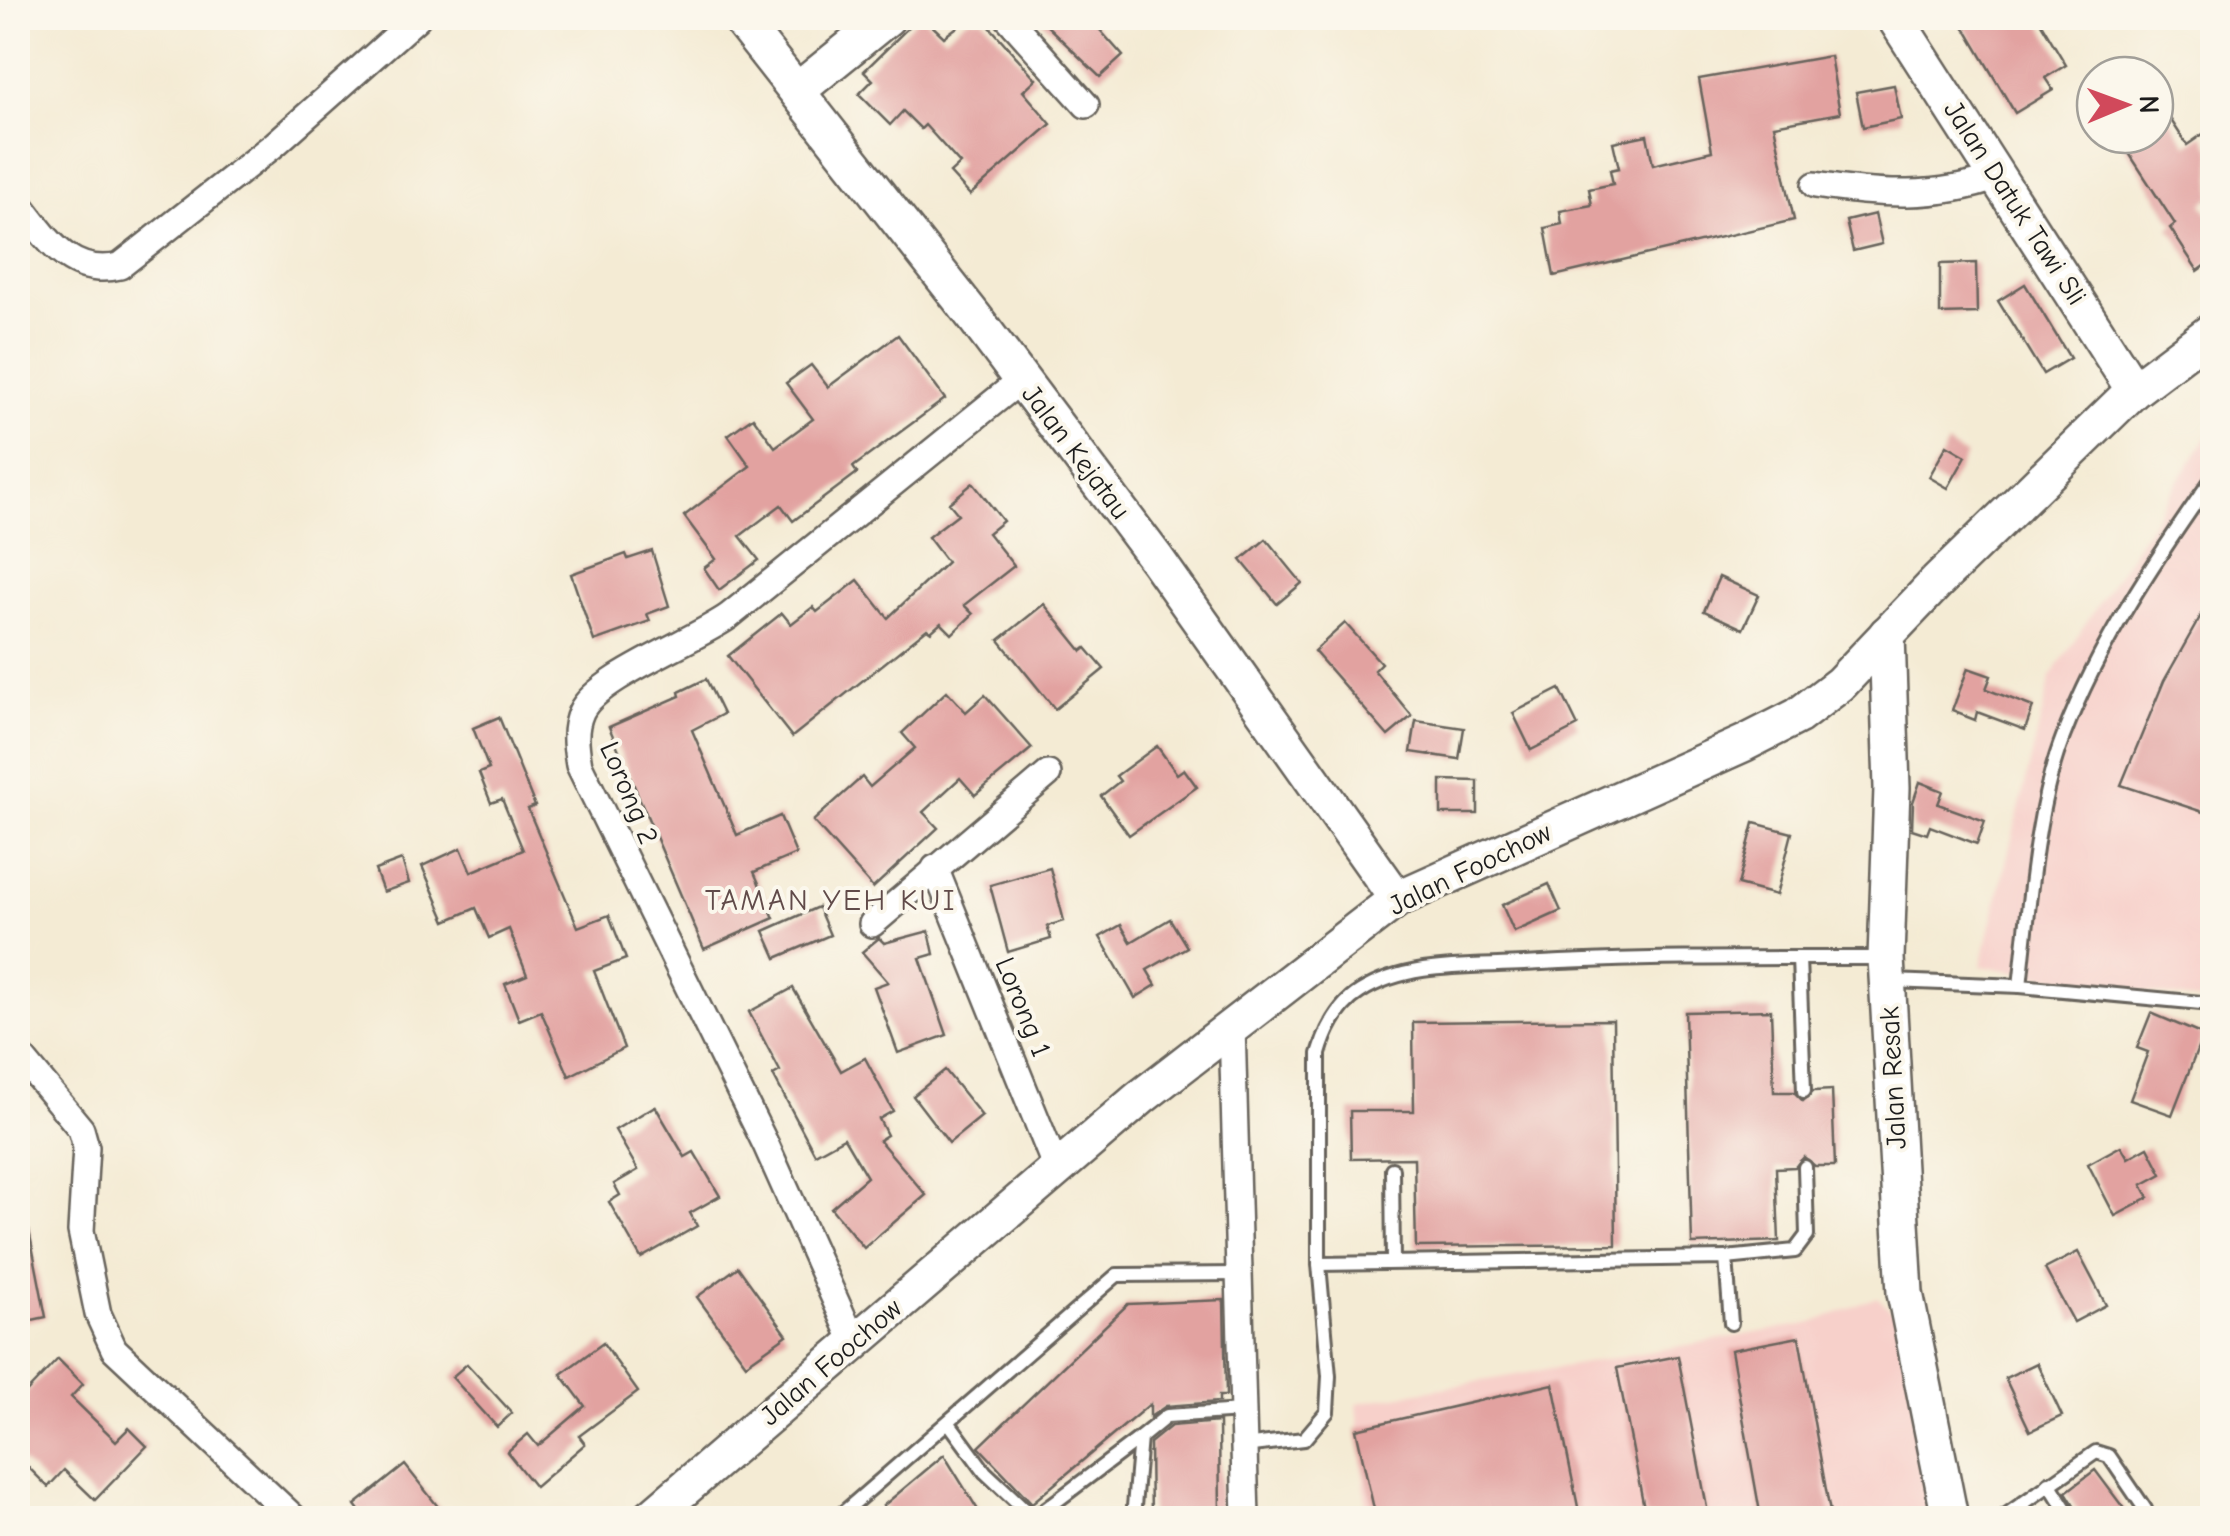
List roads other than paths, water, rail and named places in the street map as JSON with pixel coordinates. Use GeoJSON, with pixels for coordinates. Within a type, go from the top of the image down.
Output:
{"type":"FeatureCollection","features":[{"type":"Feature","properties":{"kind":"street"},"geometry":{"type":"LineString","coordinates":[[18,202],[62,255],[74,263],[104,270],[120,266],[275,144],[417,18]]}},
{"type":"Feature","properties":{"kind":"street","name":"Jalan Kejatau"},"geometry":{"type":"LineString","coordinates":[[739,18],[1157,560],[1397,899]]}},
{"type":"Feature","properties":{"kind":"street"},"geometry":{"type":"LineString","coordinates":[[797,91],[886,18]]}},
{"type":"Feature","properties":{"kind":"street"},"geometry":{"type":"LineString","coordinates":[[1008,18],[1086,105]]}},
{"type":"Feature","properties":{"kind":"street","name":"Jalan Datuk Tawi Sli"},"geometry":{"type":"LineString","coordinates":[[1895,18],[2134,390]]}},
{"type":"Feature","properties":{"kind":"street"},"geometry":{"type":"LineString","coordinates":[[1815,184],[1914,195],[1962,190],[1998,177]]}},
{"type":"Feature","properties":{"kind":"street","name":"Jalan Foochow"},"geometry":{"type":"LineString","coordinates":[[650,1518],[1056,1168],[1397,899],[1798,716],[1840,684],[2134,390],[2212,331]]}},
{"type":"Feature","properties":{"kind":"street","name":"Lorong 2"},"geometry":{"type":"LineString","coordinates":[[854,1342],[766,1145],[579,765],[574,740],[580,714],[598,691],[699,638],[729,616],[1021,380]]}},
{"type":"Feature","properties":{"kind":"street","name":"Jalan Resak"},"geometry":{"type":"LineString","coordinates":[[1888,634],[1892,788],[1887,969],[1905,1293],[1950,1518]]}},
{"type":"Feature","properties":{"kind":"street"},"geometry":{"type":"LineString","coordinates":[[872,924],[1048,774]]}},
{"type":"Feature","properties":{"kind":"street","name":"Lorong 1"},"geometry":{"type":"LineString","coordinates":[[935,868],[1056,1168]]}},
{"type":"Feature","properties":{"kind":"street"},"geometry":{"type":"LineString","coordinates":[[1232,1026],[1246,1518]]}},
{"type":"Feature","properties":{"kind":"street"},"geometry":{"type":"LineString","coordinates":[[18,1053],[81,1130],[86,1147],[81,1231],[104,1333],[114,1349],[294,1518]]}},
{"type":"Feature","properties":{"kind":"lane"},"geometry":{"type":"LineString","coordinates":[[2020,986],[2034,861],[2062,740],[2108,638],[2212,478]]}},
{"type":"Feature","properties":{"kind":"lane"},"geometry":{"type":"LineString","coordinates":[[1242,1446],[1304,1438],[1327,1412],[1330,1376],[1319,1264],[1319,1054],[1326,1028],[1359,992],[1403,974],[1443,968],[1611,959],[1799,958],[2020,986],[2212,1004]]}},
{"type":"Feature","properties":{"kind":"lane"},"geometry":{"type":"LineString","coordinates":[[1799,958],[1804,1091]]}},
{"type":"Feature","properties":{"kind":"lane"},"geometry":{"type":"LineString","coordinates":[[1319,1264],[1726,1258],[1794,1251],[1807,1235],[1805,1167]]}},
{"type":"Feature","properties":{"kind":"lane"},"geometry":{"type":"LineString","coordinates":[[1392,1170],[1393,1262]]}},
{"type":"Feature","properties":{"kind":"lane"},"geometry":{"type":"LineString","coordinates":[[1726,1258],[1730,1322]]}},
{"type":"Feature","properties":{"kind":"lane"},"geometry":{"type":"LineString","coordinates":[[843,1517],[1117,1274],[1241,1274]]}},
{"type":"Feature","properties":{"kind":"lane"},"geometry":{"type":"LineString","coordinates":[[950,1423],[985,1472],[1034,1518],[1167,1416],[1241,1412]]}},
{"type":"Feature","properties":{"kind":"lane"},"geometry":{"type":"LineString","coordinates":[[1133,1518],[1140,1438]]}},
{"type":"Feature","properties":{"kind":"lane"},"geometry":{"type":"LineString","coordinates":[[2002,1518],[2018,1513],[2048,1484],[2090,1454],[2102,1452],[2145,1509],[2146,1518]]}},
{"type":"Feature","properties":{"kind":"lane"},"geometry":{"type":"LineString","coordinates":[[2048,1484],[2071,1518]]}},
{"type":"Feature","properties":{"kind":"district","name":"TAMAN YEH KUI"},"geometry":{"type":"Point","coordinates":[831,900]}}]}
